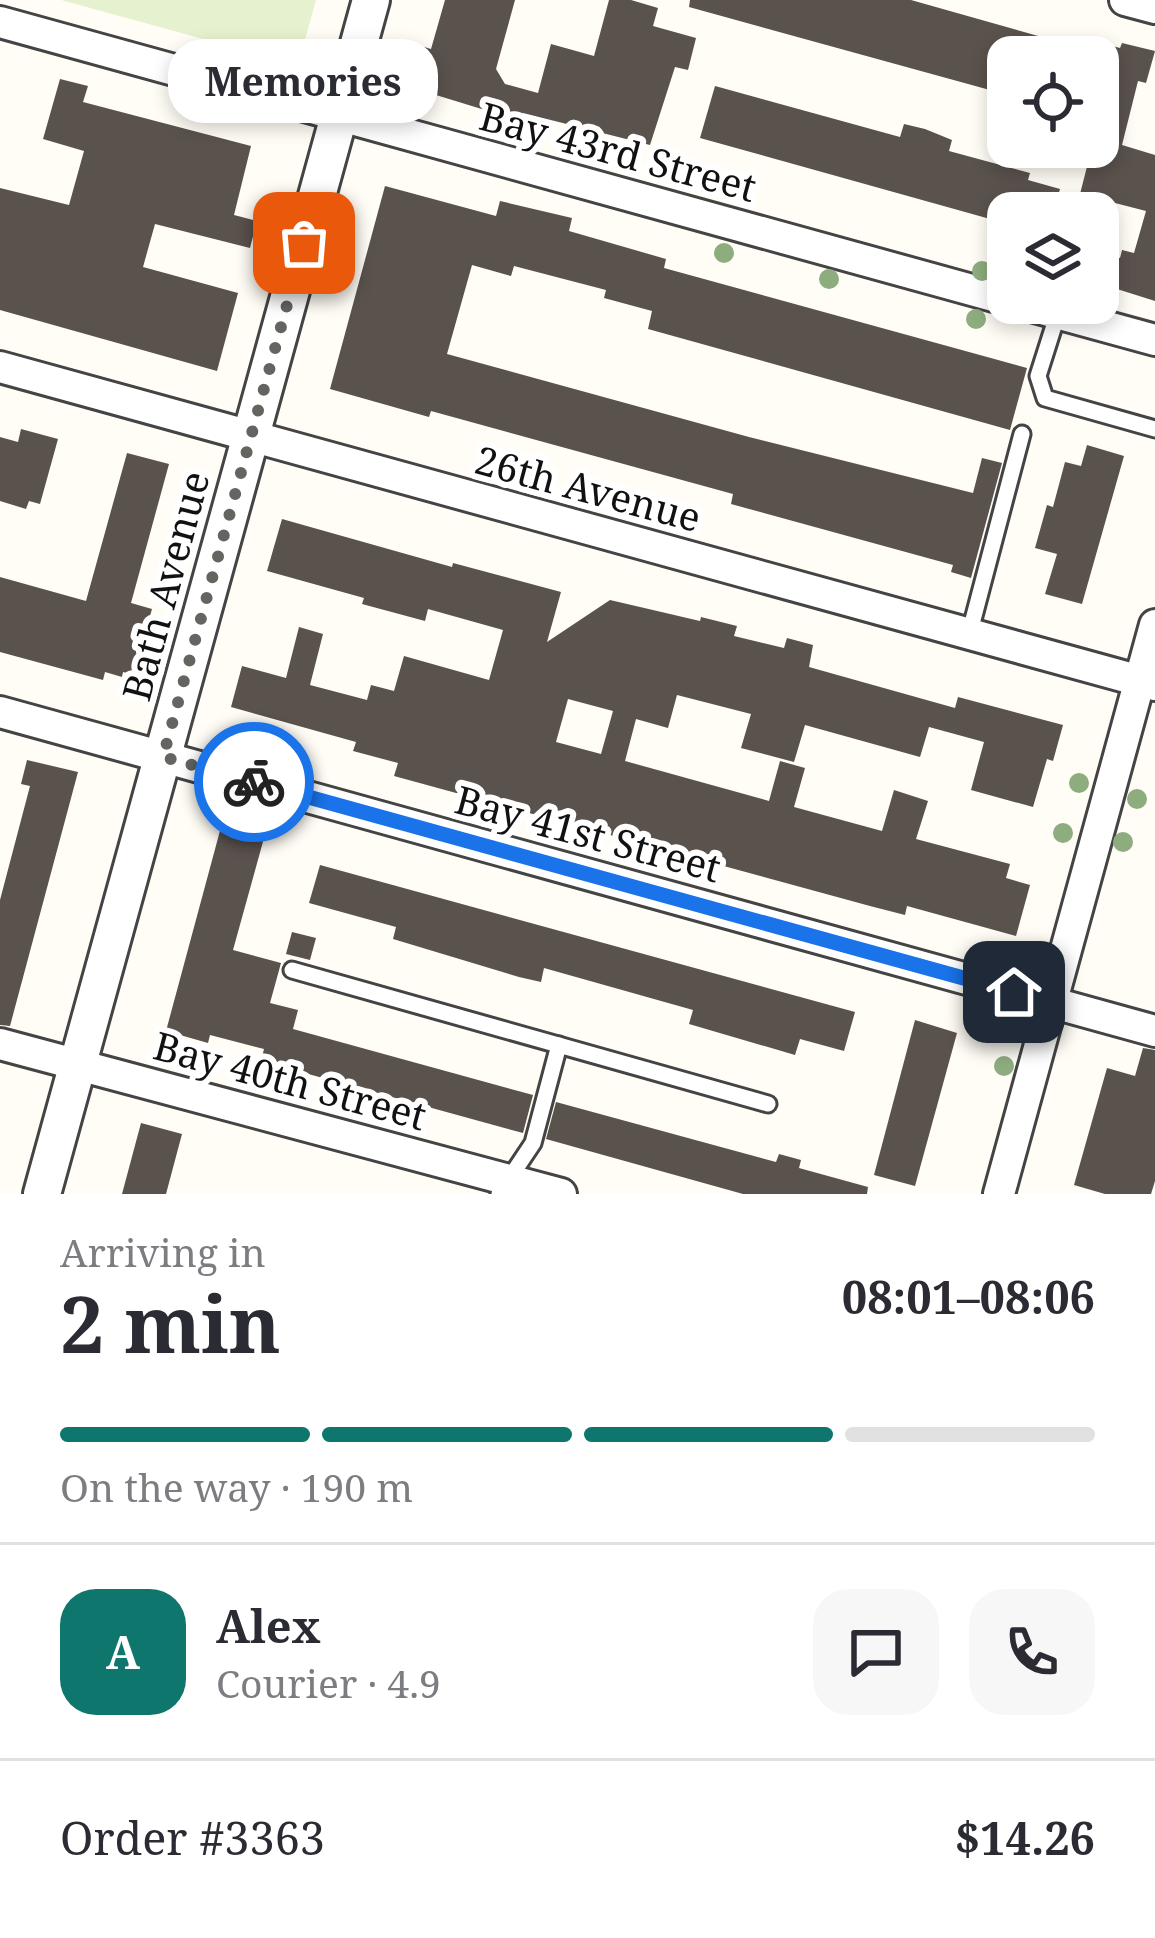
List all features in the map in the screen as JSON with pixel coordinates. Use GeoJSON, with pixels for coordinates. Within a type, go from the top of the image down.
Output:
{"type":"FeatureCollection","features":[{"type":"Feature","properties":{"kind":"street","name":"Bath Avenue"},"geometry":{"type":"LineString","coordinates":[[43,1194],[371,0]]}},
{"type":"Feature","properties":{"kind":"street"},"geometry":{"type":"LineString","coordinates":[[1125,0],[1155,8]]}},
{"type":"Feature","properties":{"kind":"street","name":"Bay 43rd Street"},"geometry":{"type":"LineString","coordinates":[[0,22],[987,294]]}},
{"type":"Feature","properties":{"kind":"street"},"geometry":{"type":"LineString","coordinates":[[1098,324],[1155,340]]}},
{"type":"Feature","properties":{"kind":"street","name":"26th Avenue"},"geometry":{"type":"LineString","coordinates":[[0,367],[1147,683]]}},
{"type":"Feature","properties":{"kind":"street"},"geometry":{"type":"LineString","coordinates":[[998,1194],[1147,683],[1155,625]]}},
{"type":"Feature","properties":{"kind":"street","name":"Bay 41st Street"},"geometry":{"type":"LineString","coordinates":[[0,712],[1155,1031]]}},
{"type":"Feature","properties":{"kind":"street","name":"Bay 40th Street"},"geometry":{"type":"LineString","coordinates":[[0,1044],[503,1186],[561,1194]]}},
{"type":"Feature","properties":{"kind":"lane"},"geometry":{"type":"LineString","coordinates":[[1055,324],[1038,376],[1045,398],[1155,429]]}},
{"type":"Feature","properties":{"kind":"lane"},"geometry":{"type":"LineString","coordinates":[[969,635],[1022,434]]}},
{"type":"Feature","properties":{"kind":"lane"},"geometry":{"type":"LineString","coordinates":[[292,970],[768,1103]]}},
{"type":"Feature","properties":{"kind":"lane"},"geometry":{"type":"LineString","coordinates":[[503,1186],[532,1143],[559,1045]]}},
{"type":"Feature","properties":{"kind":"green space"},"geometry":{"type":"Polygon","coordinates":[[[61,0],[316,0],[298,65],[61,0]]]}},
{"type":"Feature","properties":{"kind":"building"},"geometry":{"type":"Polygon","coordinates":[[[445,0],[515,0],[496,69],[505,84],[538,93],[551,44],[594,56],[609,0],[658,8],[653,26],[696,38],[688,70],[675,67],[650,145],[523,113],[521,121],[410,87],[421,46],[431,49],[445,0]]]}},
{"type":"Feature","properties":{"kind":"building"},"geometry":{"type":"Polygon","coordinates":[[[690,0],[911,0],[1038,36],[987,36],[987,89],[689,7],[690,0]]]}},
{"type":"Feature","properties":{"kind":"building"},"geometry":{"type":"Polygon","coordinates":[[[1122,43],[1155,51],[1146,83],[1138,81],[1122,145],[1155,155],[1155,301],[1119,290],[1119,258],[1122,250],[1134,253],[1146,211],[1119,204],[1119,192],[1081,192],[1087,168],[1119,168],[1119,48],[1122,43]]]}},
{"type":"Feature","properties":{"kind":"building"},"geometry":{"type":"Polygon","coordinates":[[[60,79],[88,86],[83,102],[251,146],[234,215],[257,221],[250,248],[155,224],[143,267],[238,293],[217,371],[0,310],[0,188],[69,205],[84,151],[43,139],[60,79]]]}},
{"type":"Feature","properties":{"kind":"building"},"geometry":{"type":"Polygon","coordinates":[[[715,86],[900,137],[904,124],[925,129],[952,140],[949,151],[987,161],[987,168],[1030,173],[1028,180],[1060,189],[987,192],[987,218],[700,138],[715,86]]]}},
{"type":"Feature","properties":{"kind":"building"},"geometry":{"type":"Polygon","coordinates":[[[385,186],[496,216],[500,201],[572,218],[569,231],[666,259],[664,268],[1027,368],[1010,430],[648,329],[652,311],[604,298],[606,290],[514,266],[511,276],[472,265],[447,354],[973,493],[982,458],[1002,463],[971,578],[951,572],[953,565],[731,504],[733,494],[431,411],[429,417],[330,389],[385,186]]]}},
{"type":"Feature","properties":{"kind":"building"},"geometry":{"type":"Polygon","coordinates":[[[21,429],[58,439],[40,504],[29,501],[26,509],[0,501],[0,437],[18,442],[21,429]]]}},
{"type":"Feature","properties":{"kind":"building"},"geometry":{"type":"Polygon","coordinates":[[[1087,445],[1124,456],[1082,604],[1045,594],[1057,554],[1035,548],[1065,462],[1081,466],[1087,445]]]}},
{"type":"Feature","properties":{"kind":"building"},"geometry":{"type":"Polygon","coordinates":[[[127,453],[169,464],[131,603],[152,609],[133,675],[105,672],[103,680],[0,652],[0,577],[86,601],[127,453]]]}},
{"type":"Feature","properties":{"kind":"building"},"geometry":{"type":"Polygon","coordinates":[[[282,519],[561,592],[547,642],[610,600],[737,626],[734,636],[784,648],[787,638],[813,645],[809,667],[955,708],[958,697],[1063,725],[1033,807],[971,790],[984,742],[929,727],[920,757],[805,725],[794,762],[741,748],[751,714],[677,695],[668,728],[636,719],[625,761],[769,801],[780,761],[805,768],[794,807],[882,831],[894,790],[928,801],[916,839],[1010,864],[1006,878],[1030,885],[1016,936],[907,906],[905,915],[870,906],[394,776],[398,763],[353,751],[356,742],[231,707],[242,666],[286,678],[299,627],[323,634],[310,685],[367,700],[371,685],[394,691],[404,656],[489,680],[503,630],[428,609],[425,621],[267,571],[282,519]],[[568,699],[556,742],[601,754],[613,711],[568,699]]]}},
{"type":"Feature","properties":{"kind":"building"},"geometry":{"type":"Polygon","coordinates":[[[27,760],[78,772],[10,1026],[0,1025],[0,900],[30,786],[21,784],[27,760]]]}},
{"type":"Feature","properties":{"kind":"building"},"geometry":{"type":"Polygon","coordinates":[[[221,827],[264,838],[233,950],[281,963],[270,1003],[298,1010],[293,1029],[533,1095],[523,1133],[261,1061],[264,1049],[210,1035],[208,1043],[166,1031],[221,827]]]}},
{"type":"Feature","properties":{"kind":"building"},"geometry":{"type":"Polygon","coordinates":[[[320,865],[855,1012],[844,1051],[800,1039],[795,1055],[689,1024],[693,1010],[544,968],[541,982],[519,977],[393,939],[396,927],[309,903],[320,865]]]}},
{"type":"Feature","properties":{"kind":"building"},"geometry":{"type":"Polygon","coordinates":[[[292,932],[316,938],[310,960],[286,954],[292,932]]]}},
{"type":"Feature","properties":{"kind":"building"},"geometry":{"type":"Polygon","coordinates":[[[915,1020],[957,1033],[915,1186],[874,1175],[915,1020]]]}},
{"type":"Feature","properties":{"kind":"building"},"geometry":{"type":"Polygon","coordinates":[[[1143,1048],[1155,1050],[1155,1181],[1151,1194],[1105,1194],[1074,1185],[1107,1068],[1135,1076],[1143,1048]]]}},
{"type":"Feature","properties":{"kind":"building"},"geometry":{"type":"Polygon","coordinates":[[[556,1102],[776,1162],[779,1154],[801,1160],[799,1168],[868,1187],[867,1194],[743,1194],[546,1139],[556,1102]]]}},
{"type":"Feature","properties":{"kind":"building"},"geometry":{"type":"Polygon","coordinates":[[[141,1123],[182,1134],[166,1194],[122,1194],[141,1123]]]}},
{"type":"Feature","properties":{"kind":"way so far"},"geometry":{"type":"LineString","coordinates":[[254,782],[163,757],[304,243]]}},
{"type":"Feature","properties":{"kind":"place","name":"Memories"},"geometry":{"type":"Point","coordinates":[304,243]}},
{"type":"Feature","properties":{"kind":"route"},"geometry":{"type":"LineString","coordinates":[[254,782],[1014,992]]}}]}
